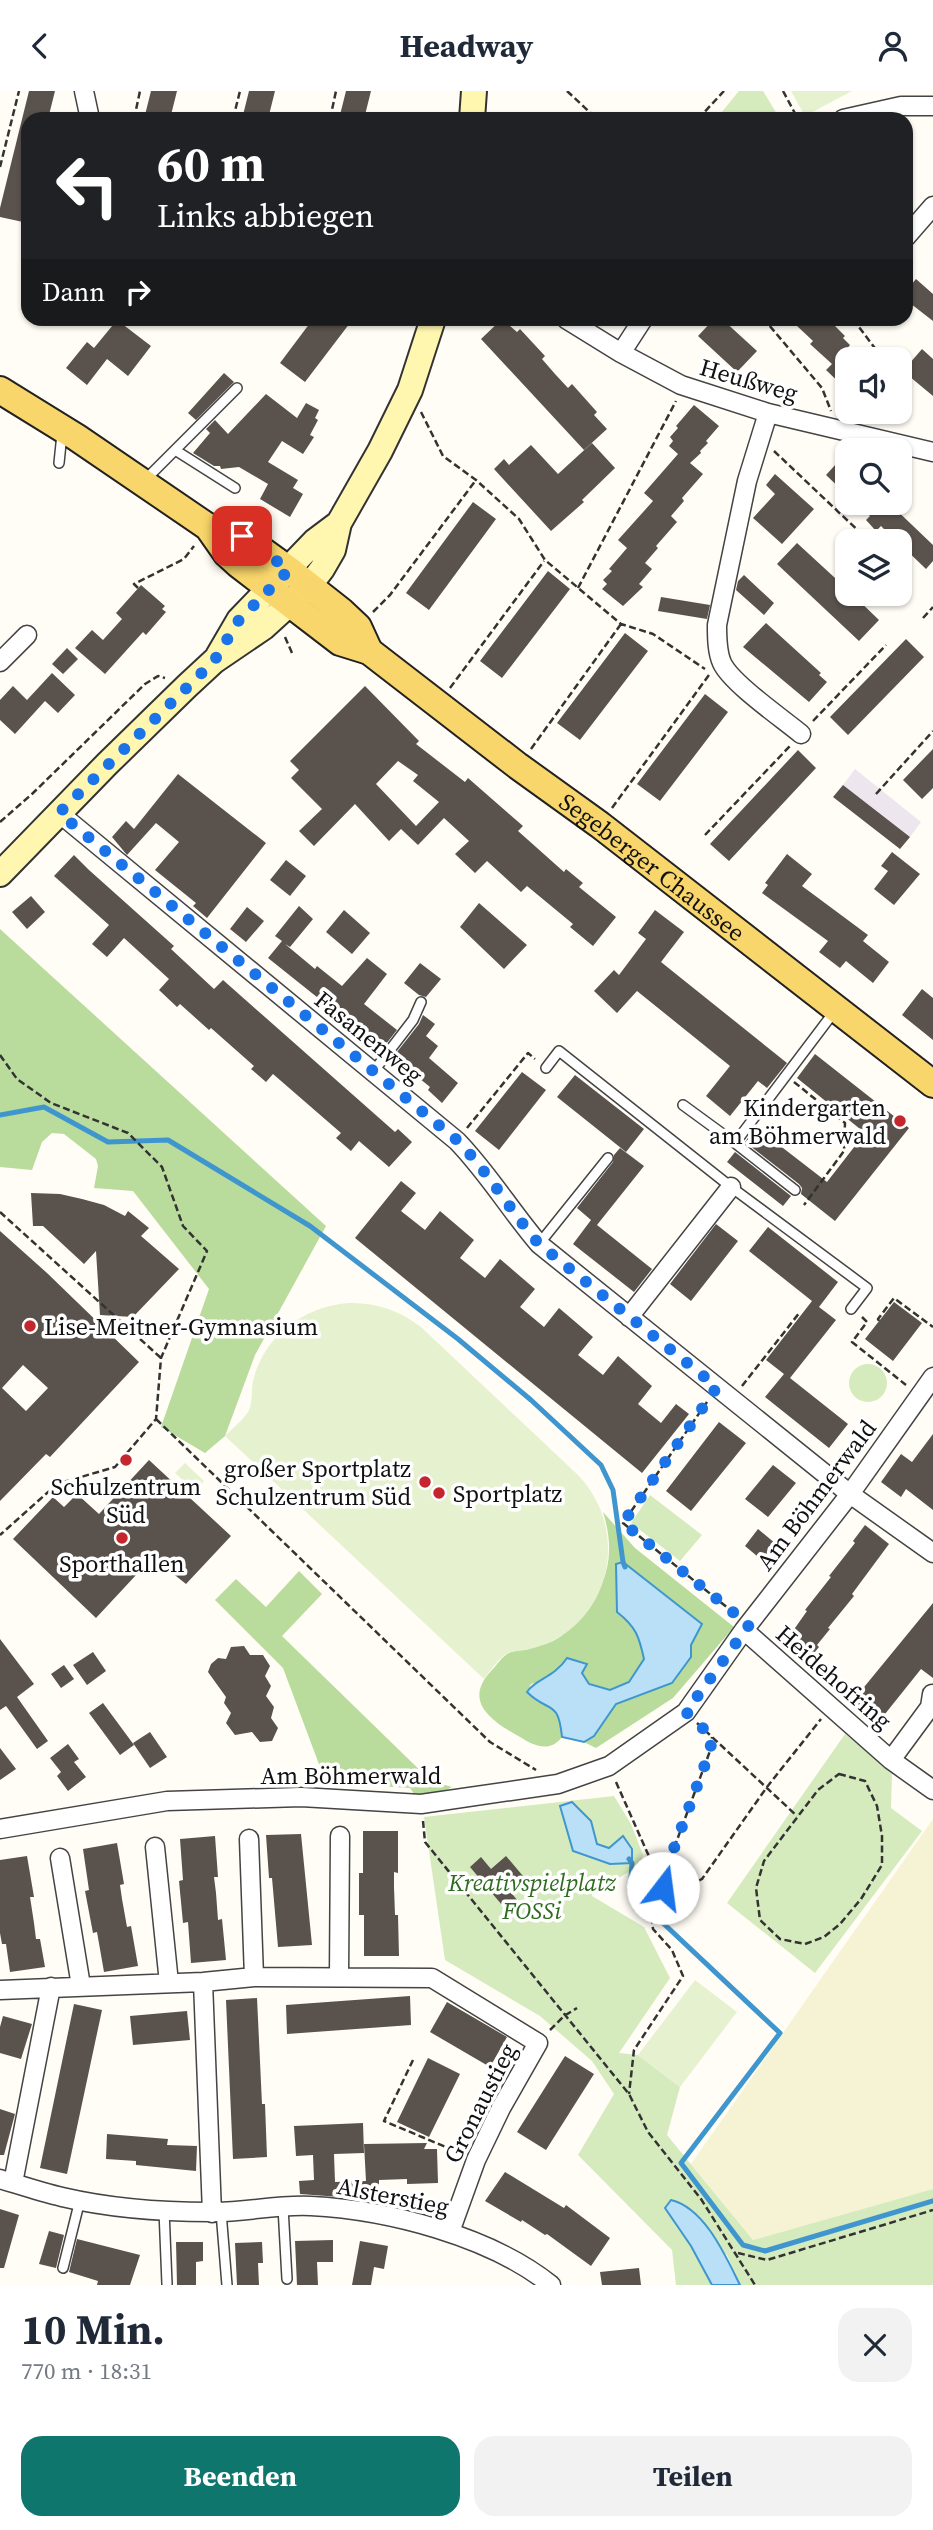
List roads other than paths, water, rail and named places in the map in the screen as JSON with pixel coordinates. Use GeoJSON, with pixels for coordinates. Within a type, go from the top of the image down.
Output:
{"type":"FeatureCollection","features":[{"type":"Feature","properties":{"kind":"main road"},"geometry":{"type":"LineString","coordinates":[[472,112],[474,91]]}},
{"type":"Feature","properties":{"kind":"main road"},"geometry":{"type":"LineString","coordinates":[[0,874],[214,661],[239,620],[322,569],[333,550],[339,523],[380,451],[410,390],[431,326]]}},
{"type":"Feature","properties":{"kind":"main road","name":"Segeberger Chaussee"},"geometry":{"type":"LineString","coordinates":[[0,390],[208,527],[242,536],[289,588],[341,611],[363,639],[437,704],[600,825],[933,1084]]}},
{"type":"Feature","properties":{"kind":"street"},"geometry":{"type":"LineString","coordinates":[[84,91],[88,112]]}},
{"type":"Feature","properties":{"kind":"street"},"geometry":{"type":"LineString","coordinates":[[875,112],[901,106],[933,106]]}},
{"type":"Feature","properties":{"kind":"street"},"geometry":{"type":"LineString","coordinates":[[913,229],[933,206]]}},
{"type":"Feature","properties":{"kind":"street","name":"Heußweg"},"geometry":{"type":"LineString","coordinates":[[577,326],[621,353],[684,386],[768,413],[933,452]]}},
{"type":"Feature","properties":{"kind":"street"},"geometry":{"type":"LineString","coordinates":[[621,353],[638,326]]}},
{"type":"Feature","properties":{"kind":"street"},"geometry":{"type":"LineString","coordinates":[[768,413],[747,481],[716,625],[718,649],[722,664],[731,676],[801,734]]}},
{"type":"Feature","properties":{"kind":"street"},"geometry":{"type":"LineString","coordinates":[[0,662],[27,635]]}},
{"type":"Feature","properties":{"kind":"street","name":"Fasanenweg"},"geometry":{"type":"LineString","coordinates":[[59,813],[457,1140],[482,1167],[539,1244],[850,1494]]}},
{"type":"Feature","properties":{"kind":"street"},"geometry":{"type":"LineString","coordinates":[[629,1317],[731,1187]]}},
{"type":"Feature","properties":{"kind":"street","name":"Am Böhmerwald"},"geometry":{"type":"LineString","coordinates":[[0,1829],[167,1801],[301,1797],[421,1804],[558,1784],[609,1766],[686,1712],[747,1627],[850,1494],[933,1377]]}},
{"type":"Feature","properties":{"kind":"street"},"geometry":{"type":"LineString","coordinates":[[850,1494],[933,1553]]}},
{"type":"Feature","properties":{"kind":"street","name":"Heidehofring"},"geometry":{"type":"LineString","coordinates":[[747,1627],[891,1759],[933,1790]]}},
{"type":"Feature","properties":{"kind":"street","name":"Heidehofring"},"geometry":{"type":"LineString","coordinates":[[891,1759],[930,1707],[932,1694]]}},
{"type":"Feature","properties":{"kind":"street"},"geometry":{"type":"LineString","coordinates":[[339,1977],[340,1836]]}},
{"type":"Feature","properties":{"kind":"street"},"geometry":{"type":"LineString","coordinates":[[249,1839],[254,1977]]}},
{"type":"Feature","properties":{"kind":"street"},"geometry":{"type":"LineString","coordinates":[[155,1847],[169,1983]]}},
{"type":"Feature","properties":{"kind":"street"},"geometry":{"type":"LineString","coordinates":[[60,1858],[81,1986]]}},
{"type":"Feature","properties":{"kind":"street","name":"Gronaustieg"},"geometry":{"type":"LineString","coordinates":[[0,1990],[203,1982],[254,1977],[432,1978],[538,2042],[476,2160],[450,2232]]}},
{"type":"Feature","properties":{"kind":"street"},"geometry":{"type":"LineString","coordinates":[[203,1982],[216,2212]]}},
{"type":"Feature","properties":{"kind":"street","name":"Alsterstieg"},"geometry":{"type":"LineString","coordinates":[[51,1987],[6,2181],[80,2200],[124,2207],[216,2212],[309,2206],[356,2211],[450,2232],[531,2269],[551,2285]]}},
{"type":"Feature","properties":{"kind":"lane"},"geometry":{"type":"LineString","coordinates":[[142,483],[237,388]]}},
{"type":"Feature","properties":{"kind":"lane"},"geometry":{"type":"LineString","coordinates":[[59,463],[63,429]]}},
{"type":"Feature","properties":{"kind":"lane"},"geometry":{"type":"LineString","coordinates":[[175,450],[235,488]]}},
{"type":"Feature","properties":{"kind":"lane"},"geometry":{"type":"LineString","coordinates":[[373,1072],[413,1020],[421,1002]]}},
{"type":"Feature","properties":{"kind":"lane"},"geometry":{"type":"LineString","coordinates":[[735,1143],[836,1010]]}},
{"type":"Feature","properties":{"kind":"lane"},"geometry":{"type":"LineString","coordinates":[[546,1068],[559,1051],[731,1187],[867,1288],[851,1309]]}},
{"type":"Feature","properties":{"kind":"lane"},"geometry":{"type":"LineString","coordinates":[[683,1105],[795,1190]]}},
{"type":"Feature","properties":{"kind":"lane"},"geometry":{"type":"LineString","coordinates":[[539,1244],[608,1158]]}},
{"type":"Feature","properties":{"kind":"lane"},"geometry":{"type":"LineString","coordinates":[[64,2268],[80,2200]]}},
{"type":"Feature","properties":{"kind":"lane"},"geometry":{"type":"LineString","coordinates":[[283,2207],[287,2279]]}},
{"type":"Feature","properties":{"kind":"lane"},"geometry":{"type":"LineString","coordinates":[[164,2210],[167,2284]]}},
{"type":"Feature","properties":{"kind":"lane"},"geometry":{"type":"LineString","coordinates":[[216,2212],[227,2285]]}},
{"type":"Feature","properties":{"kind":"water"},"geometry":{"type":"Polygon","coordinates":[[[623,1562],[702,1624],[691,1645],[691,1657],[672,1683],[616,1704],[594,1736],[584,1742],[562,1737],[555,1711],[527,1692],[530,1688],[556,1670],[567,1658],[587,1664],[582,1673],[589,1684],[610,1690],[629,1682],[644,1659],[636,1632],[617,1612],[616,1564],[623,1562]]]}},
{"type":"Feature","properties":{"kind":"water"},"geometry":{"type":"Polygon","coordinates":[[[572,1802],[591,1821],[597,1844],[609,1848],[623,1836],[632,1849],[632,1863],[610,1864],[573,1851],[560,1806],[572,1802]]]}},
{"type":"Feature","properties":{"kind":"water"},"geometry":{"type":"Polygon","coordinates":[[[671,2200],[683,2205],[704,2223],[721,2248],[740,2285],[712,2285],[691,2246],[665,2208],[671,2200]]]}},
{"type":"Feature","properties":{"kind":"waterway"},"geometry":{"type":"LineString","coordinates":[[0,1115],[44,1107],[108,1142],[168,1140],[310,1226],[458,1339],[531,1400],[601,1465],[613,1490],[625,1567]]}},
{"type":"Feature","properties":{"kind":"waterway"},"geometry":{"type":"LineString","coordinates":[[629,1859],[632,1863],[630,1892],[780,2033],[681,2163],[743,2245],[765,2251],[933,2201]]}},
{"type":"Feature","properties":{"kind":"place","name":"Kindergarten am Böhmerwald"},"geometry":{"type":"Point","coordinates":[900,1121]}},
{"type":"Feature","properties":{"kind":"place","name":"Lise-Meitner-Gymnasium"},"geometry":{"type":"Point","coordinates":[30,1326]}},
{"type":"Feature","properties":{"kind":"place","name":"Schulzentrum Süd"},"geometry":{"type":"Point","coordinates":[126,1460]}},
{"type":"Feature","properties":{"kind":"place","name":"großer Sportplatz Schulzentrum Süd"},"geometry":{"type":"Point","coordinates":[425,1482]}},
{"type":"Feature","properties":{"kind":"place","name":"Sportplatz"},"geometry":{"type":"Point","coordinates":[439,1493]}},
{"type":"Feature","properties":{"kind":"place","name":"Sporthallen"},"geometry":{"type":"Point","coordinates":[122,1538]}},
{"type":"Feature","properties":{"kind":"park label","name":"Kreativspielplatz FOSSi"},"geometry":{"type":"Point","coordinates":[532,1896]}}]}
